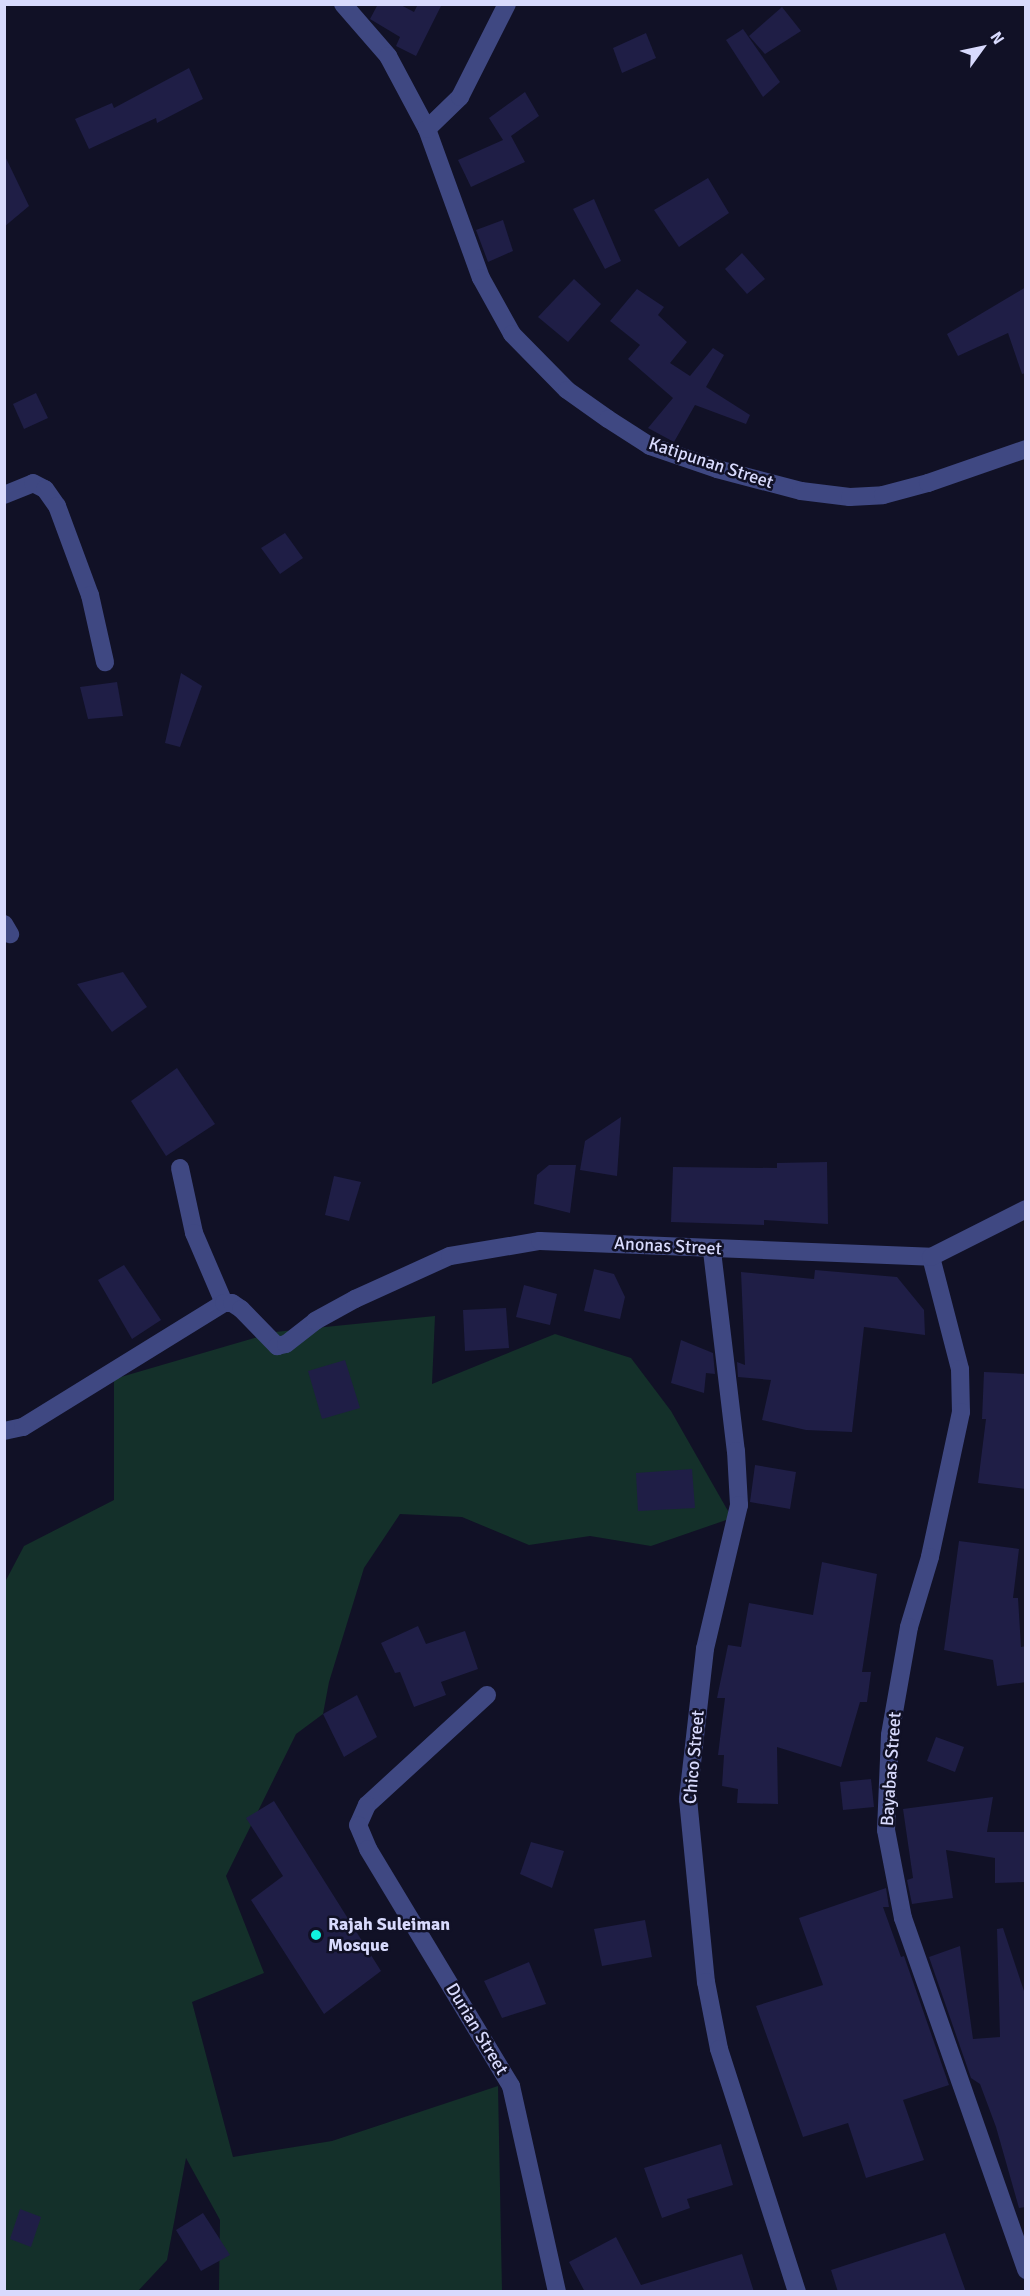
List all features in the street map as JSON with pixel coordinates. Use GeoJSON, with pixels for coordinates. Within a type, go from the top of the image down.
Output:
{"type":"FeatureCollection","features":[{"type":"Feature","properties":{"kind":"street","name":"Katipunan Street"},"geometry":{"type":"LineString","coordinates":[[343,4],[388,56],[427,129],[481,278],[512,334],[567,390],[650,446],[753,479],[850,497],[883,495],[928,483],[1026,449]]}},
{"type":"Feature","properties":{"kind":"street"},"geometry":{"type":"LineString","coordinates":[[427,129],[460,97],[507,4]]}},
{"type":"Feature","properties":{"kind":"street"},"geometry":{"type":"LineString","coordinates":[[4,495],[33,483],[45,489],[57,506],[90,595],[105,662]]}},
{"type":"Feature","properties":{"kind":"street"},"geometry":{"type":"LineString","coordinates":[[4,1431],[23,1427],[224,1303],[194,1233],[180,1168]]}},
{"type":"Feature","properties":{"kind":"street","name":"Anonas Street"},"geometry":{"type":"LineString","coordinates":[[224,1303],[232,1303],[241,1309],[277,1346],[286,1344],[315,1321],[450,1256],[540,1240],[616,1242],[712,1251],[765,1247],[819,1254],[931,1257],[1026,1209]]}},
{"type":"Feature","properties":{"kind":"street","name":"Chico Street"},"geometry":{"type":"LineString","coordinates":[[712,1251],[735,1440],[739,1505],[705,1649],[688,1799],[706,1982],[719,2049],[797,2292]]}},
{"type":"Feature","properties":{"kind":"street","name":"Bayabas Street"},"geometry":{"type":"LineString","coordinates":[[931,1257],[960,1369],[961,1412],[930,1557],[909,1627],[890,1735],[886,1830],[903,1918],[1026,2270]]}},
{"type":"Feature","properties":{"kind":"street","name":"Durian Street"},"geometry":{"type":"LineString","coordinates":[[487,1695],[367,1805],[358,1825],[368,1849],[511,2086],[553,2290]]}},
{"type":"Feature","properties":{"kind":"green space"},"geometry":{"type":"Polygon","coordinates":[[[435,1316],[432,1384],[555,1334],[631,1358],[671,1411],[732,1518],[651,1546],[590,1536],[529,1545],[462,1517],[400,1514],[364,1568],[329,1682],[323,1714],[296,1734],[226,1876],[264,1973],[192,2002],[233,2157],[332,2141],[498,2086],[502,2291],[219,2291],[220,2220],[186,2158],[167,2260],[138,2291],[5,2291],[4,1584],[24,1546],[114,1500],[114,1379],[275,1332],[435,1316]]]}},
{"type":"Feature","properties":{"kind":"building"},"geometry":{"type":"Polygon","coordinates":[[[378,4],[399,4],[414,12],[418,4],[442,4],[416,56],[396,46],[400,37],[370,19],[378,4]]]}},
{"type":"Feature","properties":{"kind":"building"},"geometry":{"type":"Polygon","coordinates":[[[782,7],[801,31],[765,54],[749,36],[782,7]]]}},
{"type":"Feature","properties":{"kind":"building"},"geometry":{"type":"Polygon","coordinates":[[[743,29],[780,82],[763,97],[726,40],[743,29]]]}},
{"type":"Feature","properties":{"kind":"building"},"geometry":{"type":"Polygon","coordinates":[[[646,33],[656,58],[622,73],[613,48],[646,33]]]}},
{"type":"Feature","properties":{"kind":"building"},"geometry":{"type":"Polygon","coordinates":[[[189,68],[203,99],[157,123],[156,118],[89,149],[75,119],[112,103],[114,108],[189,68]]]}},
{"type":"Feature","properties":{"kind":"building"},"geometry":{"type":"Polygon","coordinates":[[[525,92],[539,116],[511,136],[525,162],[471,187],[458,160],[503,140],[489,118],[525,92]]]}},
{"type":"Feature","properties":{"kind":"building"},"geometry":{"type":"Polygon","coordinates":[[[4,154],[29,206],[4,227],[4,154]]]}},
{"type":"Feature","properties":{"kind":"building"},"geometry":{"type":"Polygon","coordinates":[[[708,178],[729,213],[679,247],[654,210],[708,178]]]}},
{"type":"Feature","properties":{"kind":"building"},"geometry":{"type":"Polygon","coordinates":[[[594,199],[621,261],[605,269],[573,209],[594,199]]]}},
{"type":"Feature","properties":{"kind":"building"},"geometry":{"type":"Polygon","coordinates":[[[503,220],[513,251],[488,262],[476,230],[503,220]]]}},
{"type":"Feature","properties":{"kind":"building"},"geometry":{"type":"Polygon","coordinates":[[[742,253],[765,279],[747,294],[725,269],[742,253]]]}},
{"type":"Feature","properties":{"kind":"building"},"geometry":{"type":"Polygon","coordinates":[[[574,279],[601,304],[568,342],[538,317],[574,279]]]}},
{"type":"Feature","properties":{"kind":"building"},"geometry":{"type":"Polygon","coordinates":[[[1026,287],[1026,373],[1022,374],[1008,333],[958,356],[947,334],[1026,287]]]}},
{"type":"Feature","properties":{"kind":"building"},"geometry":{"type":"Polygon","coordinates":[[[637,289],[664,307],[658,315],[687,342],[670,363],[690,376],[713,348],[724,355],[706,387],[750,415],[746,424],[695,405],[674,442],[648,428],[673,398],[628,359],[640,345],[610,321],[637,289]]]}},
{"type":"Feature","properties":{"kind":"building"},"geometry":{"type":"Polygon","coordinates":[[[36,393],[48,418],[24,429],[13,404],[36,393]]]}},
{"type":"Feature","properties":{"kind":"building"},"geometry":{"type":"Polygon","coordinates":[[[285,533],[303,558],[280,574],[261,548],[285,533]]]}},
{"type":"Feature","properties":{"kind":"building"},"geometry":{"type":"Polygon","coordinates":[[[181,673],[202,686],[180,747],[165,743],[181,673]]]}},
{"type":"Feature","properties":{"kind":"building"},"geometry":{"type":"Polygon","coordinates":[[[117,682],[123,716],[88,719],[80,687],[117,682]]]}},
{"type":"Feature","properties":{"kind":"building"},"geometry":{"type":"Polygon","coordinates":[[[123,972],[147,1007],[112,1032],[77,984],[123,972]]]}},
{"type":"Feature","properties":{"kind":"building"},"geometry":{"type":"Polygon","coordinates":[[[177,1068],[215,1124],[166,1156],[131,1101],[177,1068]]]}},
{"type":"Feature","properties":{"kind":"building"},"geometry":{"type":"Polygon","coordinates":[[[621,1117],[617,1176],[580,1170],[585,1141],[621,1117]]]}},
{"type":"Feature","properties":{"kind":"building"},"geometry":{"type":"Polygon","coordinates":[[[827,1162],[828,1224],[764,1220],[764,1225],[671,1222],[673,1167],[777,1168],[777,1163],[827,1162]]]}},
{"type":"Feature","properties":{"kind":"building"},"geometry":{"type":"Polygon","coordinates":[[[549,1165],[576,1165],[570,1213],[534,1204],[537,1175],[549,1165]]]}},
{"type":"Feature","properties":{"kind":"building"},"geometry":{"type":"Polygon","coordinates":[[[334,1176],[361,1182],[349,1221],[325,1215],[334,1176]]]}},
{"type":"Feature","properties":{"kind":"building"},"geometry":{"type":"Polygon","coordinates":[[[124,1265],[161,1320],[132,1339],[98,1280],[124,1265]]]}},
{"type":"Feature","properties":{"kind":"building"},"geometry":{"type":"Polygon","coordinates":[[[594,1269],[614,1274],[625,1297],[620,1319],[584,1311],[594,1269]]]}},
{"type":"Feature","properties":{"kind":"building"},"geometry":{"type":"Polygon","coordinates":[[[815,1270],[897,1277],[924,1310],[925,1335],[864,1327],[852,1432],[806,1430],[762,1420],[771,1380],[738,1377],[737,1362],[745,1365],[741,1272],[814,1279],[815,1270]]]}},
{"type":"Feature","properties":{"kind":"building"},"geometry":{"type":"Polygon","coordinates":[[[524,1285],[557,1294],[550,1325],[516,1317],[524,1285]]]}},
{"type":"Feature","properties":{"kind":"building"},"geometry":{"type":"Polygon","coordinates":[[[506,1308],[509,1348],[465,1351],[463,1310],[506,1308]]]}},
{"type":"Feature","properties":{"kind":"building"},"geometry":{"type":"Polygon","coordinates":[[[681,1340],[713,1353],[715,1374],[706,1373],[704,1393],[671,1383],[681,1340]]]}},
{"type":"Feature","properties":{"kind":"building"},"geometry":{"type":"Polygon","coordinates":[[[345,1360],[360,1408],[322,1419],[308,1371],[345,1360]]]}},
{"type":"Feature","properties":{"kind":"building"},"geometry":{"type":"Polygon","coordinates":[[[984,1372],[1026,1374],[1026,1489],[978,1483],[986,1419],[982,1419],[984,1372]]]}},
{"type":"Feature","properties":{"kind":"building"},"geometry":{"type":"Polygon","coordinates":[[[755,1465],[796,1472],[790,1509],[750,1502],[755,1465]]]}},
{"type":"Feature","properties":{"kind":"building"},"geometry":{"type":"Polygon","coordinates":[[[692,1469],[695,1508],[638,1511],[636,1473],[692,1469]]]}},
{"type":"Feature","properties":{"kind":"building"},"geometry":{"type":"Polygon","coordinates":[[[959,1541],[1019,1549],[1013,1598],[1018,1598],[1021,1647],[1026,1646],[1026,1682],[997,1686],[993,1660],[944,1650],[959,1541]]]}},
{"type":"Feature","properties":{"kind":"building"},"geometry":{"type":"Polygon","coordinates":[[[822,1562],[877,1574],[862,1672],[871,1672],[867,1702],[860,1702],[841,1767],[777,1747],[778,1804],[737,1803],[738,1789],[722,1786],[724,1755],[718,1755],[725,1698],[717,1698],[728,1645],[741,1647],[749,1603],[813,1615],[822,1562]]]}},
{"type":"Feature","properties":{"kind":"building"},"geometry":{"type":"Polygon","coordinates":[[[418,1626],[426,1644],[465,1631],[478,1669],[441,1682],[446,1695],[414,1707],[400,1672],[395,1673],[381,1643],[418,1626]]]}},
{"type":"Feature","properties":{"kind":"building"},"geometry":{"type":"Polygon","coordinates":[[[357,1695],[377,1737],[344,1757],[323,1714],[357,1695]]]}},
{"type":"Feature","properties":{"kind":"building"},"geometry":{"type":"Polygon","coordinates":[[[936,1737],[964,1747],[955,1772],[927,1761],[936,1737]]]}},
{"type":"Feature","properties":{"kind":"building"},"geometry":{"type":"Polygon","coordinates":[[[871,1779],[874,1807],[843,1810],[840,1782],[871,1779]]]}},
{"type":"Feature","properties":{"kind":"building"},"geometry":{"type":"Polygon","coordinates":[[[993,1797],[987,1832],[1026,1832],[1026,1882],[995,1883],[995,1858],[946,1850],[953,1898],[912,1904],[907,1880],[913,1878],[903,1809],[993,1797]]]}},
{"type":"Feature","properties":{"kind":"building","name":"Rajah Suleiman Mosque"},"geometry":{"type":"Polygon","coordinates":[[[274,1801],[381,1971],[324,2014],[251,1900],[283,1876],[246,1818],[274,1801]]]}},
{"type":"Feature","properties":{"kind":"building"},"geometry":{"type":"Polygon","coordinates":[[[531,1842],[564,1851],[552,1888],[520,1874],[531,1842]]]}},
{"type":"Feature","properties":{"kind":"building"},"geometry":{"type":"Polygon","coordinates":[[[886,1888],[889,1907],[883,1907],[901,1957],[904,1956],[949,2085],[903,2100],[924,2160],[866,2178],[848,2123],[803,2137],[756,2006],[823,1985],[799,1918],[886,1888]]]}},
{"type":"Feature","properties":{"kind":"building"},"geometry":{"type":"Polygon","coordinates":[[[645,1920],[652,1957],[602,1966],[594,1929],[645,1920]]]}},
{"type":"Feature","properties":{"kind":"building"},"geometry":{"type":"Polygon","coordinates":[[[1003,1928],[1026,1997],[1026,2207],[1019,2208],[996,2127],[980,2084],[971,2078],[929,1957],[960,1946],[973,2039],[1000,2037],[997,1929],[1003,1928]]]}},
{"type":"Feature","properties":{"kind":"building"},"geometry":{"type":"Polygon","coordinates":[[[529,1962],[546,2004],[502,2018],[484,1981],[529,1962]]]}},
{"type":"Feature","properties":{"kind":"building"},"geometry":{"type":"Polygon","coordinates":[[[721,2144],[733,2185],[687,2199],[690,2208],[662,2218],[644,2168],[721,2144]]]}},
{"type":"Feature","properties":{"kind":"building"},"geometry":{"type":"Polygon","coordinates":[[[20,2209],[41,2217],[31,2247],[10,2239],[20,2209]]]}},
{"type":"Feature","properties":{"kind":"building"},"geometry":{"type":"Polygon","coordinates":[[[203,2213],[230,2255],[201,2271],[176,2230],[203,2213]]]}},
{"type":"Feature","properties":{"kind":"building"},"geometry":{"type":"Polygon","coordinates":[[[945,2233],[966,2292],[838,2292],[831,2270],[945,2233]]]}},
{"type":"Feature","properties":{"kind":"building"},"geometry":{"type":"Polygon","coordinates":[[[616,2237],[641,2285],[742,2254],[754,2292],[585,2292],[569,2262],[616,2237]]]}},
{"type":"Feature","properties":{"kind":"place","name":"Rajah Suleiman Mosque"},"geometry":{"type":"Point","coordinates":[316,1935]}}]}
